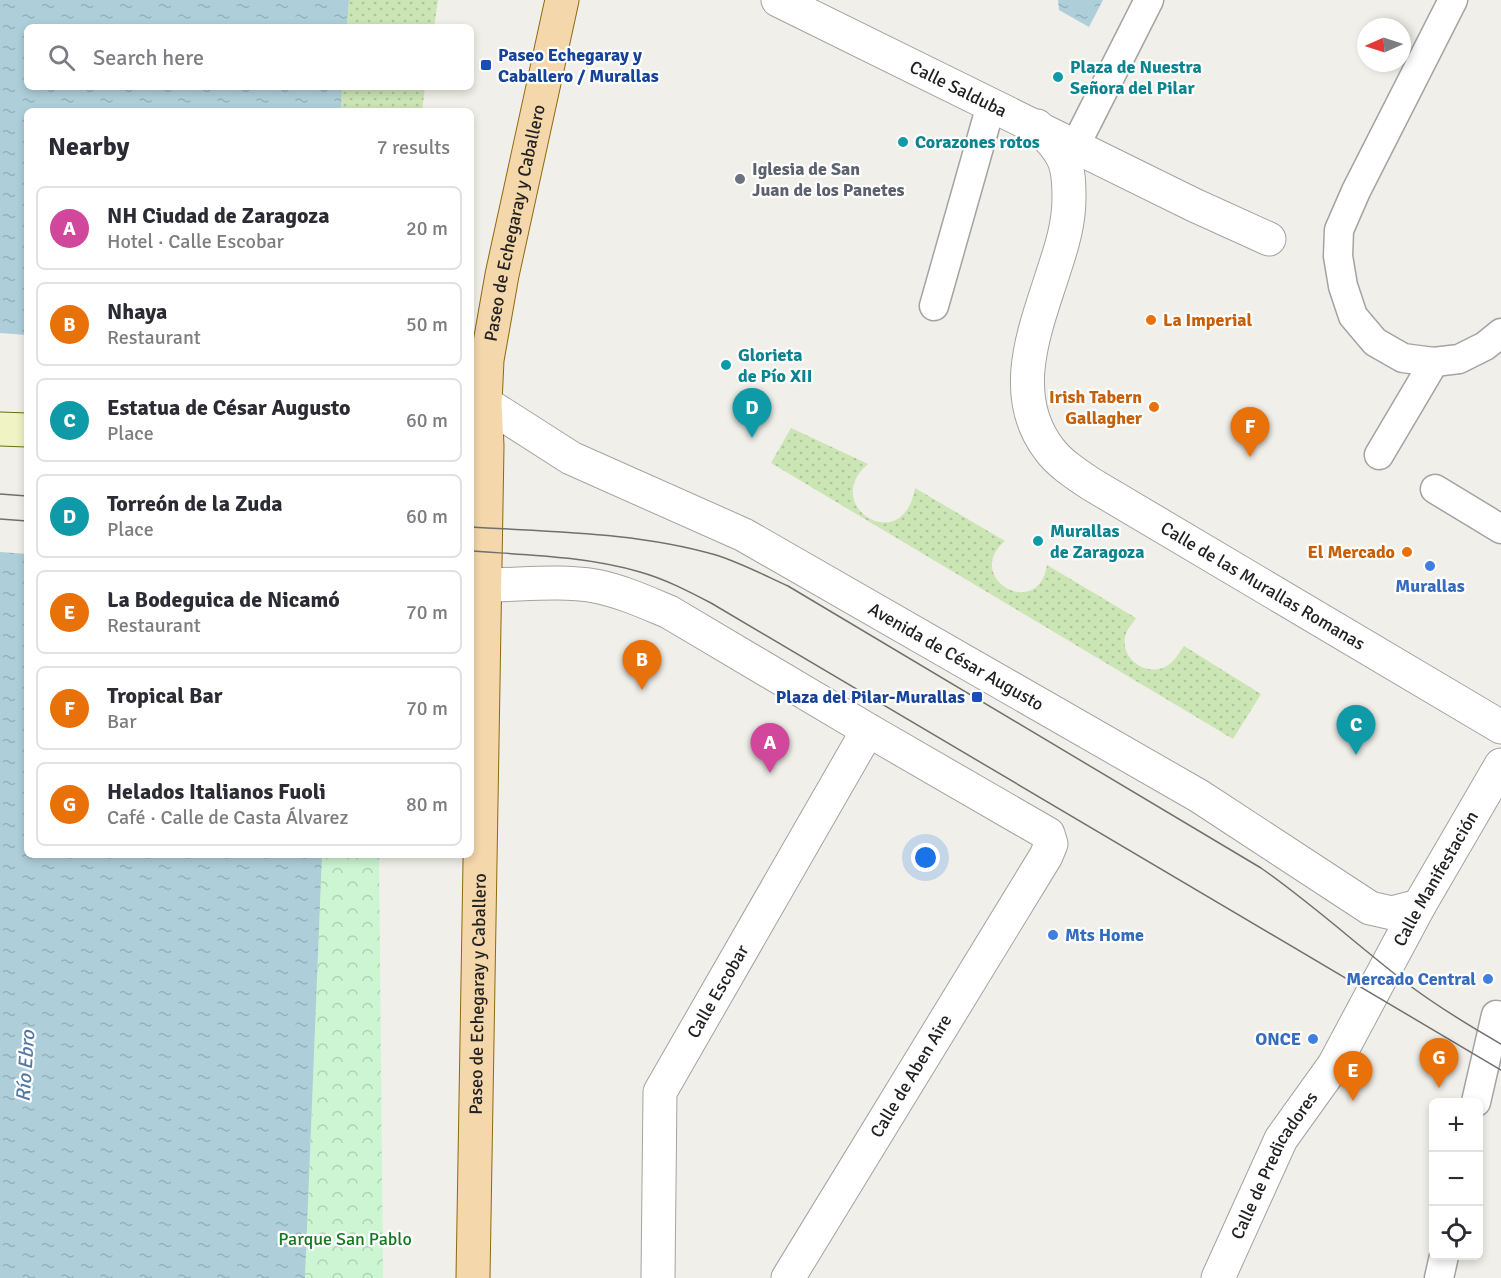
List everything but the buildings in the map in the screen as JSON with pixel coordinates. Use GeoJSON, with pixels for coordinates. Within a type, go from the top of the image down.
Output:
{"type":"FeatureCollection","features":[{"type":"Feature","properties":{"kind":"main road","name":"Paseo de Echegaray y Caballero"},"geometry":{"type":"LineString","coordinates":[[473,1278],[488,446],[478,406],[498,296],[562,0]]}},
{"type":"Feature","properties":{"kind":"main road"},"geometry":{"type":"LineString","coordinates":[[0,429],[24,430]]}},
{"type":"Feature","properties":{"kind":"street","name":"Calle Salduba"},"geometry":{"type":"LineString","coordinates":[[778,0],[1037,126],[1071,156],[1194,205],[1269,239]]}},
{"type":"Feature","properties":{"kind":"street"},"geometry":{"type":"LineString","coordinates":[[1071,156],[1149,0]]}},
{"type":"Feature","properties":{"kind":"street"},"geometry":{"type":"LineString","coordinates":[[1453,0],[1356,191],[1339,230],[1338,256],[1341,276],[1353,316],[1375,342],[1403,358],[1434,362],[1459,359],[1485,346],[1501,333]]}},
{"type":"Feature","properties":{"kind":"street"},"geometry":{"type":"LineString","coordinates":[[934,306],[991,105]]}},
{"type":"Feature","properties":{"kind":"street","name":"Calle de las Murallas Romanas"},"geometry":{"type":"LineString","coordinates":[[1071,156],[1069,212],[1064,240],[1028,354],[1027,384],[1030,411],[1050,451],[1091,484],[1501,727]]}},
{"type":"Feature","properties":{"kind":"street"},"geometry":{"type":"LineString","coordinates":[[1379,454],[1434,362]]}},
{"type":"Feature","properties":{"kind":"street","name":"Avenida de César Augusto"},"geometry":{"type":"LineString","coordinates":[[478,406],[571,458],[744,535],[1199,796],[1370,908],[1392,913],[1419,906]]}},
{"type":"Feature","properties":{"kind":"street"},"geometry":{"type":"LineString","coordinates":[[1435,489],[1501,529]]}},
{"type":"Feature","properties":{"kind":"street"},"geometry":{"type":"LineString","coordinates":[[484,585],[579,584],[597,586],[636,598],[669,612],[868,730]]}},
{"type":"Feature","properties":{"kind":"street","name":"Calle de Aben Aire"},"geometry":{"type":"LineString","coordinates":[[788,1278],[1035,874],[1051,844],[1048,834],[868,730]]}},
{"type":"Feature","properties":{"kind":"street","name":"Calle Escobar"},"geometry":{"type":"LineString","coordinates":[[658,1278],[660,1092],[868,730]]}},
{"type":"Feature","properties":{"kind":"street","name":"Calle Manifestación"},"geometry":{"type":"LineString","coordinates":[[1371,994],[1501,765]]}},
{"type":"Feature","properties":{"kind":"street","name":"Calle de Predicadores"},"geometry":{"type":"LineString","coordinates":[[1218,1278],[1281,1139],[1334,1065],[1371,994]]}},
{"type":"Feature","properties":{"kind":"street"},"geometry":{"type":"LineString","coordinates":[[1477,1098],[1496,1015]]}},
{"type":"Feature","properties":{"kind":"street"},"geometry":{"type":"LineString","coordinates":[[1439,1278],[1443,1260]]}},
{"type":"Feature","properties":{"kind":"green space"},"geometry":{"type":"Polygon","coordinates":[[[349,0],[438,0],[434,24],[347,24],[349,0]]]}},
{"type":"Feature","properties":{"kind":"green space"},"geometry":{"type":"Polygon","coordinates":[[[342,90],[425,90],[422,108],[341,108],[342,90]]]}},
{"type":"Feature","properties":{"kind":"green space"},"geometry":{"type":"Polygon","coordinates":[[[791,428],[868,464],[855,480],[853,495],[858,508],[869,518],[882,522],[896,520],[908,509],[915,488],[1005,541],[994,555],[992,568],[997,579],[1006,588],[1018,592],[1031,590],[1041,582],[1047,565],[1136,618],[1126,633],[1125,643],[1132,660],[1139,665],[1147,669],[1165,667],[1184,646],[1261,694],[1233,739],[771,463],[791,428]]]}},
{"type":"Feature","properties":{"kind":"green space","name":"Parque San Pablo"},"geometry":{"type":"Polygon","coordinates":[[[322,858],[379,858],[383,1278],[305,1278],[322,858]]]}},
{"type":"Feature","properties":{"kind":"water","name":"Río Ebro"},"geometry":{"type":"Polygon","coordinates":[[[0,0],[349,0],[347,24],[24,24],[24,90],[342,90],[341,108],[24,108],[24,858],[322,858],[305,1278],[0,1278],[0,0]]]}},
{"type":"Feature","properties":{"kind":"water"},"geometry":{"type":"Polygon","coordinates":[[[1058,0],[1103,0],[1089,27],[1059,10],[1058,0]]]}},
{"type":"Feature","properties":{"kind":"pier"},"geometry":{"type":"Polygon","coordinates":[[[0,333],[24,335],[24,554],[0,552],[0,333]]]}},
{"type":"Feature","properties":{"kind":"tram line"},"geometry":{"type":"LineString","coordinates":[[0,494],[24,496]]}},
{"type":"Feature","properties":{"kind":"tram line"},"geometry":{"type":"LineString","coordinates":[[0,519],[24,521]]}},
{"type":"Feature","properties":{"kind":"tram line"},"geometry":{"type":"LineString","coordinates":[[474,527],[594,534],[686,547],[743,565],[788,586],[1261,868],[1416,990],[1501,1044]]}},
{"type":"Feature","properties":{"kind":"tram line"},"geometry":{"type":"LineString","coordinates":[[474,551],[556,557],[619,567],[649,575],[694,594],[1501,1070]]}},
{"type":"Feature","properties":{"kind":"place","name":"Paseo Echegaray y Caballero / Murallas"},"geometry":{"type":"Point","coordinates":[486,65]}},
{"type":"Feature","properties":{"kind":"place","name":"Plaza de Nuestra Señora del Pilar"},"geometry":{"type":"Point","coordinates":[1058,77]}},
{"type":"Feature","properties":{"kind":"place","name":"Corazones rotos"},"geometry":{"type":"Point","coordinates":[903,142]}},
{"type":"Feature","properties":{"kind":"place","name":"Iglesia de San Juan de los Panetes"},"geometry":{"type":"Point","coordinates":[740,179]}},
{"type":"Feature","properties":{"kind":"place","name":"La Imperial"},"geometry":{"type":"Point","coordinates":[1151,320]}},
{"type":"Feature","properties":{"kind":"place","name":"Glorieta de Pío XII"},"geometry":{"type":"Point","coordinates":[726,365]}},
{"type":"Feature","properties":{"kind":"place","name":"Irish Tabern Gallagher"},"geometry":{"type":"Point","coordinates":[1154,407]}},
{"type":"Feature","properties":{"kind":"place","name":"Torreón de la Zuda"},"geometry":{"type":"Point","coordinates":[752,438]}},
{"type":"Feature","properties":{"kind":"place","name":"Tropical Bar"},"geometry":{"type":"Point","coordinates":[1250,457]}},
{"type":"Feature","properties":{"kind":"place","name":"Murallas de Zaragoza"},"geometry":{"type":"Point","coordinates":[1038,541]}},
{"type":"Feature","properties":{"kind":"place","name":"El Mercado"},"geometry":{"type":"Point","coordinates":[1407,552]}},
{"type":"Feature","properties":{"kind":"place","name":"Murallas"},"geometry":{"type":"Point","coordinates":[1430,566]}},
{"type":"Feature","properties":{"kind":"place","name":"Nhaya"},"geometry":{"type":"Point","coordinates":[642,690]}},
{"type":"Feature","properties":{"kind":"place","name":"Plaza del Pilar-Murallas"},"geometry":{"type":"Point","coordinates":[977,697]}},
{"type":"Feature","properties":{"kind":"place","name":"Estatua de César Augusto"},"geometry":{"type":"Point","coordinates":[1356,755]}},
{"type":"Feature","properties":{"kind":"place","name":"NH Ciudad de Zaragoza"},"geometry":{"type":"Point","coordinates":[770,773]}},
{"type":"Feature","properties":{"kind":"place","name":"Mts Home"},"geometry":{"type":"Point","coordinates":[1053,935]}},
{"type":"Feature","properties":{"kind":"place","name":"Mercado Central"},"geometry":{"type":"Point","coordinates":[1488,979]}},
{"type":"Feature","properties":{"kind":"place","name":"ONCE"},"geometry":{"type":"Point","coordinates":[1313,1039]}},
{"type":"Feature","properties":{"kind":"place","name":"Helados Italianos Fuoli"},"geometry":{"type":"Point","coordinates":[1439,1088]}},
{"type":"Feature","properties":{"kind":"place","name":"La Bodeguica de Nicamó"},"geometry":{"type":"Point","coordinates":[1353,1101]}}]}
